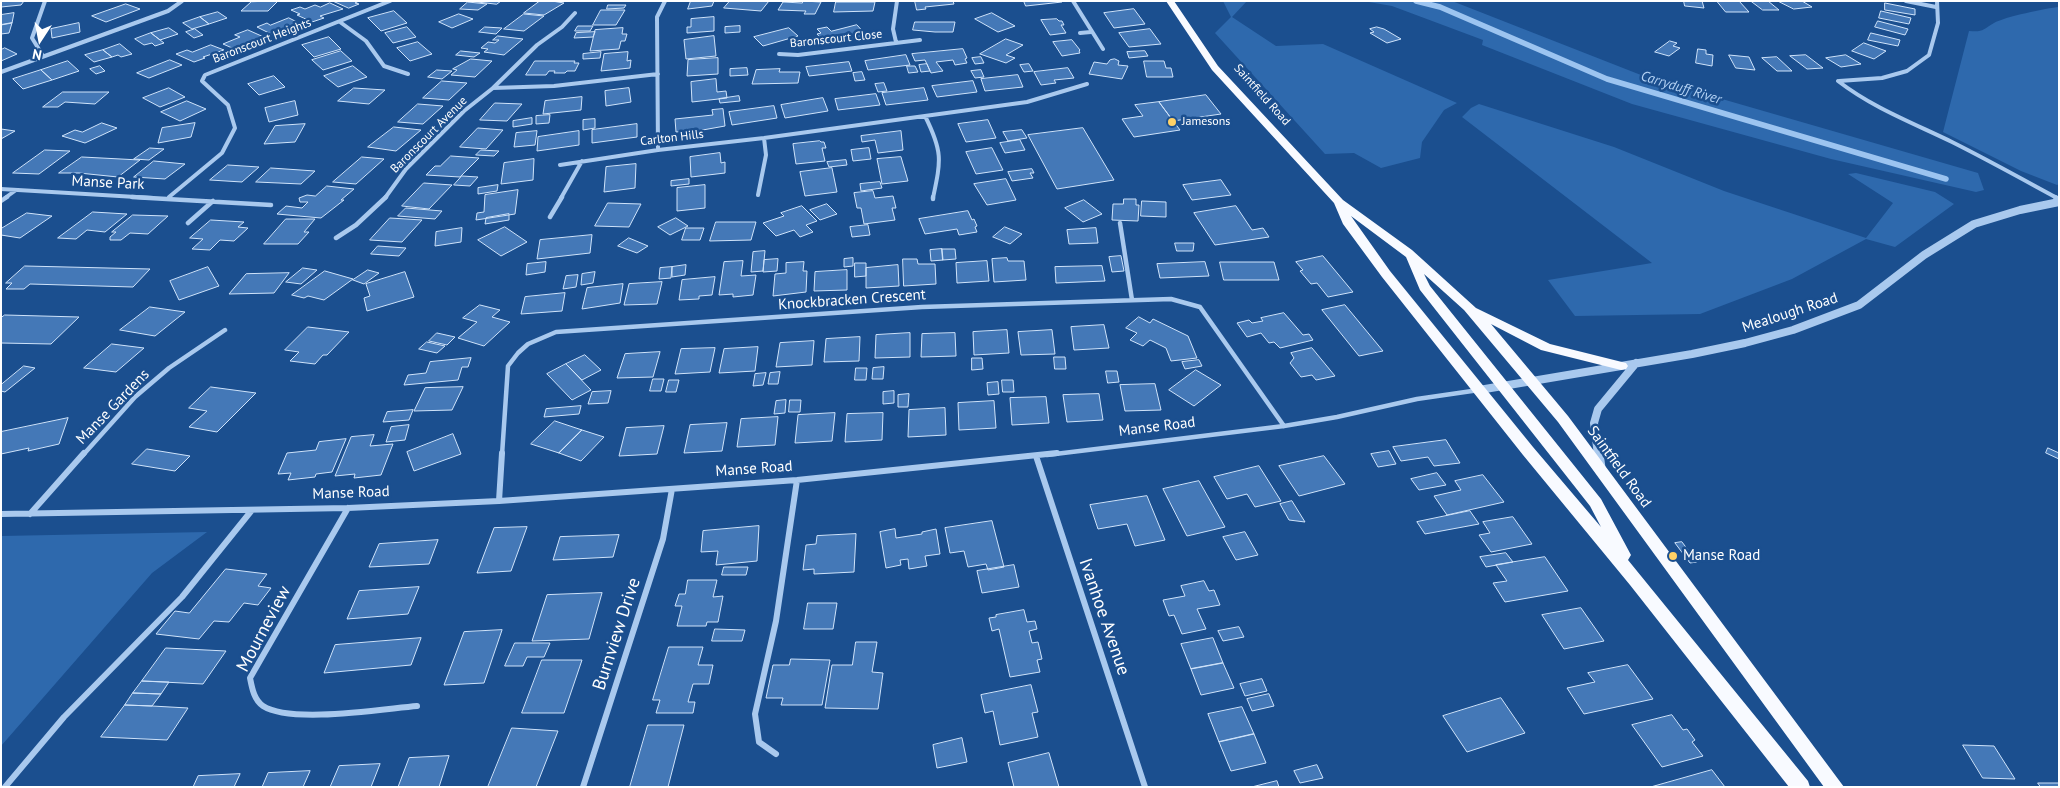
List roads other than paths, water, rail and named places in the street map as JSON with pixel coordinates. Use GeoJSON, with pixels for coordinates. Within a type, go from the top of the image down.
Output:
{"type":"FeatureCollection","features":[{"type":"Feature","properties":{"kind":"highway","name":"Saintfield Road"},"geometry":{"type":"LineString","coordinates":[[1170,1],[1215,68],[1339,202],[1408,252],[1468,307],[1532,381],[1834,787]]}},
{"type":"Feature","properties":{"kind":"highway","name":"Saintfield Road"},"geometry":{"type":"LineString","coordinates":[[1339,202],[1349,224],[1381,267],[1528,451],[1636,580],[1801,787]]}},
{"type":"Feature","properties":{"kind":"highway"},"geometry":{"type":"LineString","coordinates":[[1408,252],[1424,287],[1596,503],[1636,580]]}},
{"type":"Feature","properties":{"kind":"highway"},"geometry":{"type":"LineString","coordinates":[[1468,307],[1546,347],[1621,366]]}},
{"type":"Feature","properties":{"kind":"street"},"geometry":{"type":"LineString","coordinates":[[43,56],[32,38],[45,1]]}},
{"type":"Feature","properties":{"kind":"street"},"geometry":{"type":"LineString","coordinates":[[1,72],[168,11],[182,1]]}},
{"type":"Feature","properties":{"kind":"street","name":"Baronscourt Heights"},"geometry":{"type":"LineString","coordinates":[[169,198],[222,153],[235,128],[228,105],[202,81],[205,75],[390,1]]}},
{"type":"Feature","properties":{"kind":"street"},"geometry":{"type":"LineString","coordinates":[[658,150],[657,17],[665,1]]}},
{"type":"Feature","properties":{"kind":"street","name":"Baronscourt Close"},"geometry":{"type":"LineString","coordinates":[[896,42],[893,29],[897,1]]}},
{"type":"Feature","properties":{"kind":"street"},"geometry":{"type":"LineString","coordinates":[[1073,1],[1103,49]]}},
{"type":"Feature","properties":{"kind":"street"},"geometry":{"type":"LineString","coordinates":[[1906,1],[1936,7]]}},
{"type":"Feature","properties":{"kind":"street"},"geometry":{"type":"LineString","coordinates":[[1937,1],[1938,23],[1929,55],[1907,71],[1882,78],[1838,81],[1859,97],[1952,142],[2059,200]]}},
{"type":"Feature","properties":{"kind":"street","name":"Baronscourt Avenue"},"geometry":{"type":"LineString","coordinates":[[336,238],[356,225],[382,201],[406,169],[464,111],[493,88],[537,45],[562,27],[575,13]]}},
{"type":"Feature","properties":{"kind":"street"},"geometry":{"type":"LineString","coordinates":[[340,22],[366,41],[384,66],[408,74]]}},
{"type":"Feature","properties":{"kind":"street"},"geometry":{"type":"LineString","coordinates":[[1080,33],[1091,32]]}},
{"type":"Feature","properties":{"kind":"street","name":"Baronscourt Close"},"geometry":{"type":"LineString","coordinates":[[779,54],[798,55],[920,40]]}},
{"type":"Feature","properties":{"kind":"street"},"geometry":{"type":"LineString","coordinates":[[493,88],[554,86],[658,74]]}},
{"type":"Feature","properties":{"kind":"street","name":"Carlton Hills"},"geometry":{"type":"LineString","coordinates":[[560,165],[658,150],[764,138],[1028,102],[1087,84]]}},
{"type":"Feature","properties":{"kind":"street"},"geometry":{"type":"LineString","coordinates":[[925,116],[937,140],[940,164],[933,199]]}},
{"type":"Feature","properties":{"kind":"street"},"geometry":{"type":"LineString","coordinates":[[758,195],[766,155],[764,138]]}},
{"type":"Feature","properties":{"kind":"street"},"geometry":{"type":"LineString","coordinates":[[550,217],[582,161]]}},
{"type":"Feature","properties":{"kind":"street","name":"Manse Park"},"geometry":{"type":"LineString","coordinates":[[1,189],[213,200],[271,205]]}},
{"type":"Feature","properties":{"kind":"street"},"geometry":{"type":"LineString","coordinates":[[1,202],[16,190]]}},
{"type":"Feature","properties":{"kind":"street"},"geometry":{"type":"LineString","coordinates":[[188,223],[213,200]]}},
{"type":"Feature","properties":{"kind":"street","name":"Mealough Road"},"geometry":{"type":"LineString","coordinates":[[1504,386],[1636,364],[1744,343],[1816,322],[1859,305],[1924,255],[1974,224],[2059,200]]}},
{"type":"Feature","properties":{"kind":"street"},"geometry":{"type":"LineString","coordinates":[[1120,223],[1132,300]]}},
{"type":"Feature","properties":{"kind":"street","name":"Knockbracken Crescent"},"geometry":{"type":"LineString","coordinates":[[499,501],[508,366],[516,352],[533,340],[556,332],[922,308],[1171,299],[1200,307],[1284,426]]}},
{"type":"Feature","properties":{"kind":"street","name":"Manse Gardens"},"geometry":{"type":"LineString","coordinates":[[30,514],[135,397],[169,368],[225,330]]}},
{"type":"Feature","properties":{"kind":"street"},"geometry":{"type":"LineString","coordinates":[[1600,470],[1594,423],[1598,409],[1636,364]]}},
{"type":"Feature","properties":{"kind":"street","name":"Manse Road"},"geometry":{"type":"LineString","coordinates":[[1,514],[348,508],[499,501],[797,480],[1036,456],[1284,426],[1337,417],[1417,399],[1504,386]]}},
{"type":"Feature","properties":{"kind":"street","name":"Ivanhoe Avenue"},"geometry":{"type":"LineString","coordinates":[[1036,456],[1145,787]]}},
{"type":"Feature","properties":{"kind":"street"},"geometry":{"type":"LineString","coordinates":[[776,754],[758,742],[755,714],[776,621],[797,480]]}},
{"type":"Feature","properties":{"kind":"street","name":"Burnview Drive"},"geometry":{"type":"LineString","coordinates":[[583,787],[663,539],[672,489]]}},
{"type":"Feature","properties":{"kind":"street","name":"Mourneview"},"geometry":{"type":"LineString","coordinates":[[348,508],[250,678],[252,693],[263,706],[280,712],[301,715],[417,706]]}},
{"type":"Feature","properties":{"kind":"street"},"geometry":{"type":"LineString","coordinates":[[5,787],[19,767],[98,680],[172,607],[252,510]]}},
{"type":"Feature","properties":{"kind":"waterway","name":"Carryduff River"},"geometry":{"type":"LineString","coordinates":[[1416,1],[1440,7],[1607,79],[1946,179]]}},
{"type":"Feature","properties":{"kind":"place","name":"Jamesons"},"geometry":{"type":"Point","coordinates":[1172,122]}},
{"type":"Feature","properties":{"kind":"place","name":"Manse Road"},"geometry":{"type":"Point","coordinates":[1673,556]}}]}
